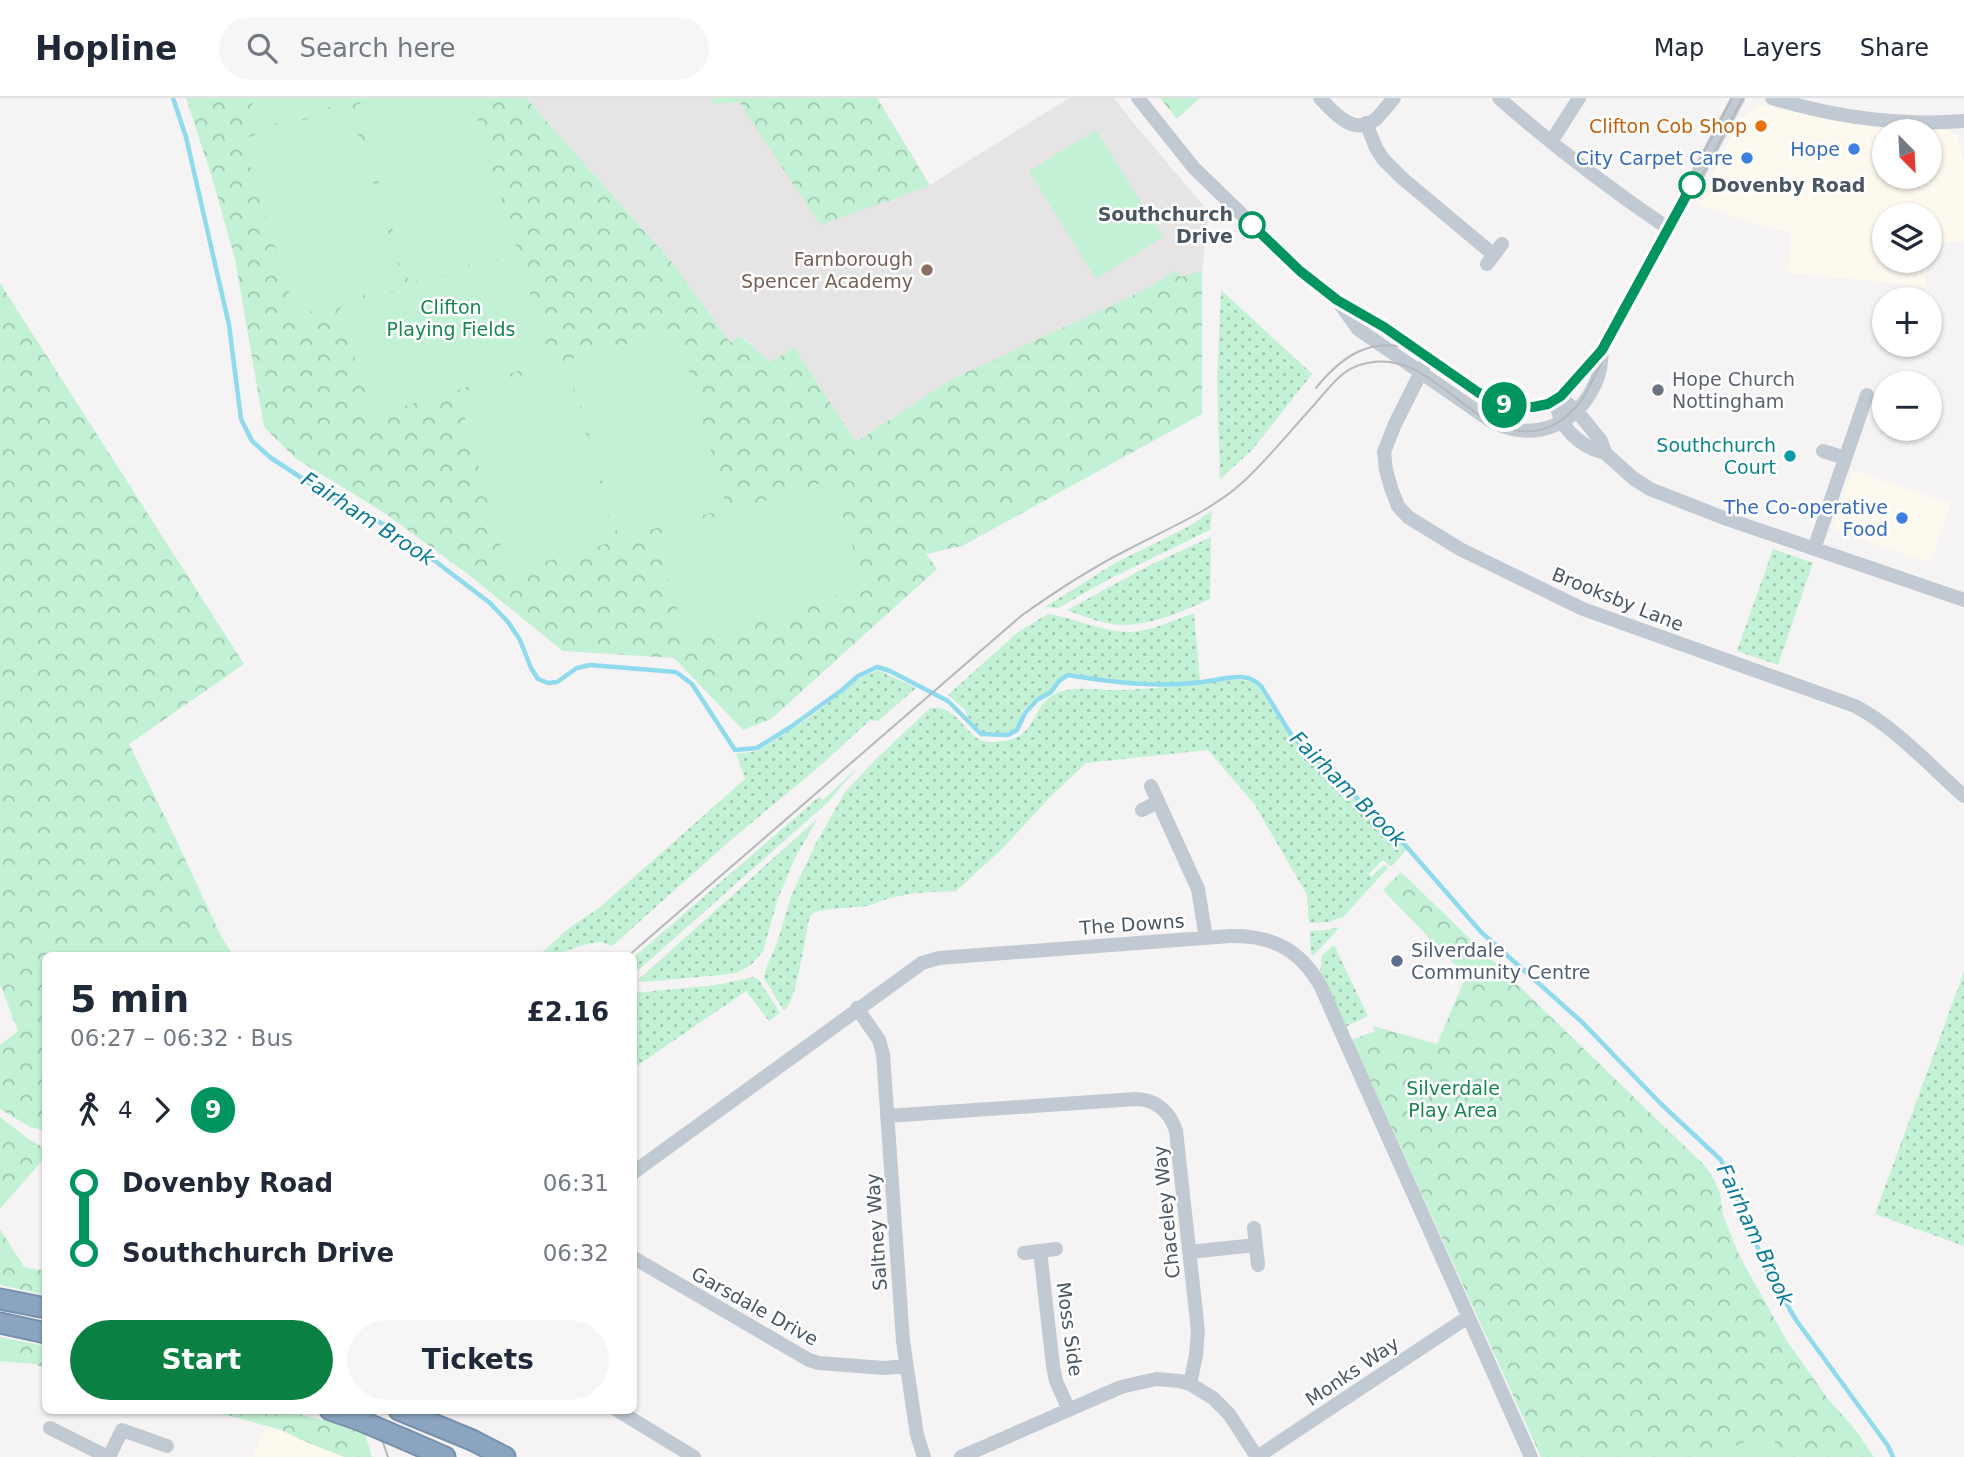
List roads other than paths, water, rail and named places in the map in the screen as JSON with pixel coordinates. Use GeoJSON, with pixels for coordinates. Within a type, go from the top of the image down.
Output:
{"type":"FeatureCollection","features":[{"type":"Feature","properties":{"kind":"highway"},"geometry":{"type":"LineString","coordinates":[[0,1299],[42,1307]]}},
{"type":"Feature","properties":{"kind":"highway"},"geometry":{"type":"LineString","coordinates":[[0,1323],[42,1332]]}},
{"type":"Feature","properties":{"kind":"highway"},"geometry":{"type":"LineString","coordinates":[[342,1414],[445,1457]]}},
{"type":"Feature","properties":{"kind":"highway"},"geometry":{"type":"LineString","coordinates":[[409,1414],[505,1457]]}},
{"type":"Feature","properties":{"kind":"street"},"geometry":{"type":"LineString","coordinates":[[1138,98],[1194,168],[1282,254],[1337,300],[1495,402],[1533,407],[1556,400],[1602,350],[1738,98]]}},
{"type":"Feature","properties":{"kind":"street"},"geometry":{"type":"LineString","coordinates":[[1320,98],[1344,121],[1359,124],[1376,118],[1394,98]]}},
{"type":"Feature","properties":{"kind":"street"},"geometry":{"type":"LineString","coordinates":[[1499,98],[1621,196],[1669,229]]}},
{"type":"Feature","properties":{"kind":"street"},"geometry":{"type":"LineString","coordinates":[[1551,142],[1579,98]]}},
{"type":"Feature","properties":{"kind":"street"},"geometry":{"type":"LineString","coordinates":[[1772,98],[1808,109],[1856,117],[1918,122],[1964,121]]}},
{"type":"Feature","properties":{"kind":"street"},"geometry":{"type":"LineString","coordinates":[[1366,123],[1383,159],[1495,255]]}},
{"type":"Feature","properties":{"kind":"street"},"geometry":{"type":"LineString","coordinates":[[1337,300],[1358,330],[1502,426],[1540,430],[1562,422],[1576,410],[1598,376],[1602,350]]}},
{"type":"Feature","properties":{"kind":"street","name":"Brooksby Lane"},"geometry":{"type":"LineString","coordinates":[[1428,358],[1384,452],[1391,488],[1398,506],[1408,517],[1460,549],[1583,609],[1855,706],[1892,731],[1964,796]]}},
{"type":"Feature","properties":{"kind":"street"},"geometry":{"type":"LineString","coordinates":[[1814,549],[1867,395]]}},
{"type":"Feature","properties":{"kind":"street"},"geometry":{"type":"LineString","coordinates":[[1556,400],[1567,403],[1576,410],[1595,432],[1605,453]]}},
{"type":"Feature","properties":{"kind":"street"},"geometry":{"type":"LineString","coordinates":[[1556,400],[1557,412],[1562,422],[1580,443],[1605,453],[1650,489],[1724,518],[1964,600]]}},
{"type":"Feature","properties":{"kind":"street"},"geometry":{"type":"LineString","coordinates":[[1823,451],[1845,458]]}},
{"type":"Feature","properties":{"kind":"street"},"geometry":{"type":"LineString","coordinates":[[1151,786],[1198,889],[1206,938]]}},
{"type":"Feature","properties":{"kind":"street"},"geometry":{"type":"LineString","coordinates":[[1142,810],[1158,802]]}},
{"type":"Feature","properties":{"kind":"street","name":"The Downs"},"geometry":{"type":"LineString","coordinates":[[637,1170],[913,968],[929,960],[1206,938],[1246,936],[1267,940],[1300,958],[1315,976],[1529,1452]]}},
{"type":"Feature","properties":{"kind":"street","name":"Saltney Way"},"geometry":{"type":"LineString","coordinates":[[857,1009],[876,1034],[881,1046],[903,1341],[917,1435],[924,1457]]}},
{"type":"Feature","properties":{"kind":"street","name":"Chaceley Way"},"geometry":{"type":"LineString","coordinates":[[887,1116],[1135,1099],[1154,1102],[1168,1115],[1176,1131],[1198,1331],[1195,1366],[1190,1384]]}},
{"type":"Feature","properties":{"kind":"street"},"geometry":{"type":"LineString","coordinates":[[1254,1228],[1258,1265]]}},
{"type":"Feature","properties":{"kind":"street"},"geometry":{"type":"LineString","coordinates":[[1189,1252],[1256,1245]]}},
{"type":"Feature","properties":{"kind":"street"},"geometry":{"type":"LineString","coordinates":[[1024,1253],[1056,1249]]}},
{"type":"Feature","properties":{"kind":"street","name":"Moss Side"},"geometry":{"type":"LineString","coordinates":[[1040,1251],[1053,1366],[1056,1381],[1069,1410]]}},
{"type":"Feature","properties":{"kind":"street","name":"Garsdale Drive"},"geometry":{"type":"LineString","coordinates":[[637,1260],[809,1360],[884,1368],[906,1366]]}},
{"type":"Feature","properties":{"kind":"street","name":"Monks Way"},"geometry":{"type":"LineString","coordinates":[[1257,1457],[1468,1317]]}},
{"type":"Feature","properties":{"kind":"street"},"geometry":{"type":"LineString","coordinates":[[966,1456],[1121,1387],[1143,1381],[1169,1380],[1202,1389],[1222,1406],[1257,1457]]}},
{"type":"Feature","properties":{"kind":"street"},"geometry":{"type":"LineString","coordinates":[[624,1414],[694,1457]]}},
{"type":"Feature","properties":{"kind":"street"},"geometry":{"type":"LineString","coordinates":[[60,1428],[108,1457],[122,1430],[167,1446]]}},
{"type":"Feature","properties":{"kind":"street"},"geometry":{"type":"LineString","coordinates":[[1513,1457],[1529,1452]]}},
{"type":"Feature","properties":{"kind":"waterway","name":"Fairham Brook"},"geometry":{"type":"LineString","coordinates":[[173,98],[186,137],[229,325],[241,419],[252,441],[271,458],[346,507],[401,535],[490,603],[520,640],[538,679],[548,683],[557,682],[577,668],[590,665],[676,672],[692,684],[735,750],[757,748],[792,726],[858,676],[877,667],[948,701],[981,734],[1008,735],[1017,730],[1025,713],[1037,700],[1051,692],[1059,681],[1068,675],[1141,684],[1197,683],[1240,677],[1251,679],[1261,686],[1292,736],[1399,838],[1481,932],[1583,1023],[1660,1103],[1721,1160],[1767,1270],[1796,1320],[1888,1446],[1893,1457]]}},
{"type":"Feature","properties":{"kind":"tram line"},"geometry":{"type":"LineString","coordinates":[[1703,154],[1732,98]]}},
{"type":"Feature","properties":{"kind":"tram line"},"geometry":{"type":"LineString","coordinates":[[633,952],[1021,616],[1087,572],[1188,519],[1230,493],[1262,463],[1332,384],[1350,369],[1359,365],[1391,362],[1413,369],[1433,380],[1490,422],[1511,430],[1534,431],[1555,424],[1567,416],[1582,400],[1743,98]]}},
{"type":"Feature","properties":{"kind":"tram line"},"geometry":{"type":"LineString","coordinates":[[1316,388],[1336,367],[1358,352],[1370,347],[1398,346],[1426,357],[1494,403],[1517,408],[1534,407],[1549,401],[1575,379],[1605,335]]}},
{"type":"Feature","properties":{"kind":"tram line"},"geometry":{"type":"LineString","coordinates":[[373,1414],[388,1457]]}},
{"type":"Feature","properties":{"kind":"place","name":"Clifton Cob Shop"},"geometry":{"type":"Point","coordinates":[1761,126]}},
{"type":"Feature","properties":{"kind":"place","name":"Hope"},"geometry":{"type":"Point","coordinates":[1854,149]}},
{"type":"Feature","properties":{"kind":"place","name":"City Carpet Care"},"geometry":{"type":"Point","coordinates":[1747,158]}},
{"type":"Feature","properties":{"kind":"place","name":"Dovenby Road"},"geometry":{"type":"Point","coordinates":[1692,185]}},
{"type":"Feature","properties":{"kind":"place","name":"Southchurch Drive"},"geometry":{"type":"Point","coordinates":[1252,225]}},
{"type":"Feature","properties":{"kind":"place","name":"Farnborough Spencer Academy"},"geometry":{"type":"Point","coordinates":[927,270]}},
{"type":"Feature","properties":{"kind":"place","name":"Hope Church Nottingham"},"geometry":{"type":"Point","coordinates":[1658,390]}},
{"type":"Feature","properties":{"kind":"place","name":"Southchurch Court"},"geometry":{"type":"Point","coordinates":[1790,456]}},
{"type":"Feature","properties":{"kind":"place","name":"The Co-operative Food"},"geometry":{"type":"Point","coordinates":[1902,518]}},
{"type":"Feature","properties":{"kind":"place","name":"Silverdale Community Centre"},"geometry":{"type":"Point","coordinates":[1397,961]}},
{"type":"Feature","properties":{"kind":"park label","name":"Clifton Playing Fields"},"geometry":{"type":"Point","coordinates":[451,318]}},
{"type":"Feature","properties":{"kind":"park label","name":"Silverdale Play Area"},"geometry":{"type":"Point","coordinates":[1453,1099]}}]}
